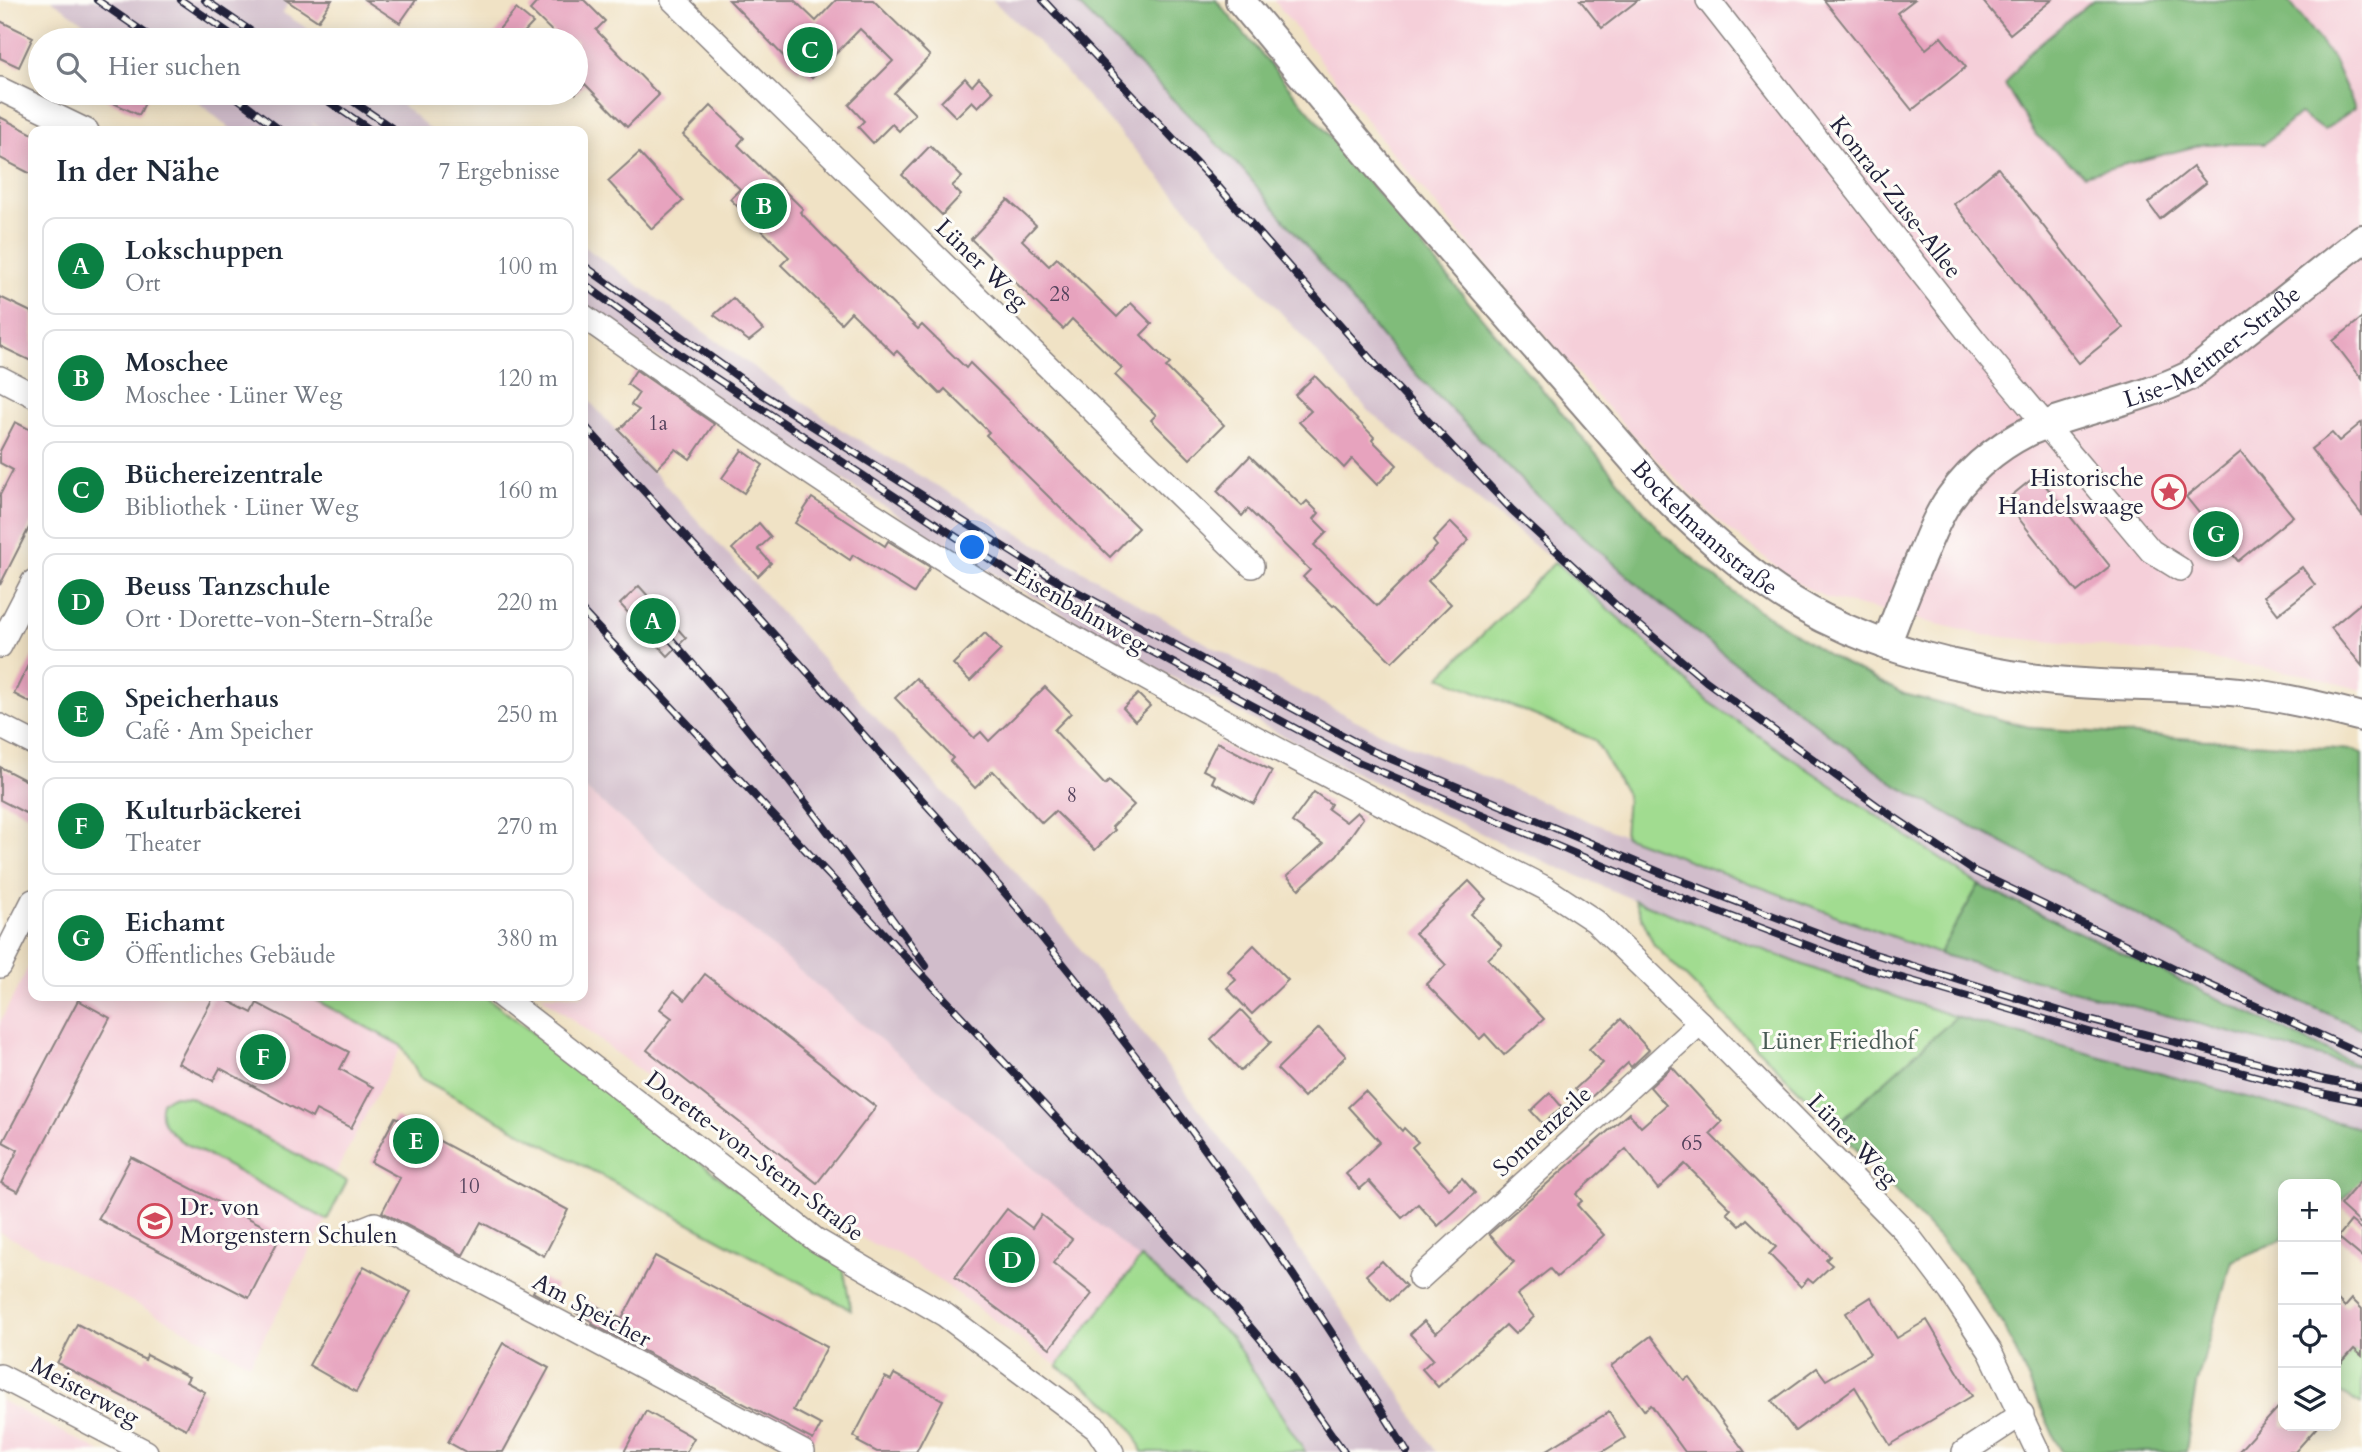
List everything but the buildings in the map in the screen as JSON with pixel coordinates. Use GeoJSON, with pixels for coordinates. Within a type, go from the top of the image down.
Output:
{"type":"FeatureCollection","features":[{"type":"Feature","properties":{"kind":"main road","name":"Bockelmannstraße"},"geometry":{"type":"LineString","coordinates":[[1240,0],[1388,178],[1664,495],[1706,537],[1762,580],[1821,618],[1886,645],[1951,665],[2048,680],[2247,693],[2318,705],[2362,717]]}},
{"type":"Feature","properties":{"kind":"main road","name":"Lise-Meitner-Straße"},"geometry":{"type":"LineString","coordinates":[[1886,645],[1931,534],[1949,499],[1967,476],[1993,454],[2045,424],[2158,391],[2189,376],[2362,239]]}},
{"type":"Feature","properties":{"kind":"street","name":"Lüner Weg"},"geometry":{"type":"LineString","coordinates":[[673,0],[1252,566]]}},
{"type":"Feature","properties":{"kind":"street","name":"Konrad-Zuse-Allee"},"geometry":{"type":"LineString","coordinates":[[1708,0],[1976,342],[2045,424]]}},
{"type":"Feature","properties":{"kind":"street"},"geometry":{"type":"LineString","coordinates":[[0,89],[28,103]]}},
{"type":"Feature","properties":{"kind":"street"},"geometry":{"type":"LineString","coordinates":[[33,105],[77,126]]}},
{"type":"Feature","properties":{"kind":"street","name":"Eisenbahnweg"},"geometry":{"type":"LineString","coordinates":[[588,320],[819,480],[1006,597],[1177,695],[1545,888],[1576,907]]}},
{"type":"Feature","properties":{"kind":"street"},"geometry":{"type":"LineString","coordinates":[[0,378],[28,392]]}},
{"type":"Feature","properties":{"kind":"street"},"geometry":{"type":"LineString","coordinates":[[2045,424],[2151,551],[2180,569]]}},
{"type":"Feature","properties":{"kind":"street"},"geometry":{"type":"LineString","coordinates":[[0,646],[28,592]]}},
{"type":"Feature","properties":{"kind":"street"},"geometry":{"type":"LineString","coordinates":[[0,726],[28,740]]}},
{"type":"Feature","properties":{"kind":"street","name":"Lüner Weg"},"geometry":{"type":"LineString","coordinates":[[1576,907],[1595,921],[1700,1023],[1904,1230],[1951,1292],[1990,1351],[2038,1452]]}},
{"type":"Feature","properties":{"kind":"street"},"geometry":{"type":"LineString","coordinates":[[0,966],[28,911]]}},
{"type":"Feature","properties":{"kind":"street","name":"Dorette-von-Stern-Straße"},"geometry":{"type":"LineString","coordinates":[[507,1001],[816,1240],[945,1315],[1097,1429],[1112,1452]]}},
{"type":"Feature","properties":{"kind":"street","name":"Sonnenzeile"},"geometry":{"type":"LineString","coordinates":[[1420,1278],[1700,1023]]}},
{"type":"Feature","properties":{"kind":"street","name":"Am Speicher"},"geometry":{"type":"LineString","coordinates":[[355,1232],[375,1224],[803,1452]]}},
{"type":"Feature","properties":{"kind":"street","name":"Meisterweg"},"geometry":{"type":"LineString","coordinates":[[0,1376],[146,1452]]}},
{"type":"Feature","properties":{"kind":"street"},"geometry":{"type":"LineString","coordinates":[[1964,1452],[2021,1414]]}},
{"type":"Feature","properties":{"kind":"shaded area"},"geometry":{"type":"Polygon","coordinates":[[[51,0],[289,0],[283,13],[306,28],[92,28],[51,0]]]}},
{"type":"Feature","properties":{"kind":"shaded area"},"geometry":{"type":"Polygon","coordinates":[[[992,0],[1074,0],[1243,170],[1395,353],[1529,488],[1637,584],[1718,650],[1899,787],[2286,995],[2362,1029],[2362,1067],[1979,885],[1707,701],[1648,644],[1555,562],[1369,411],[1041,45],[992,0]]]}},
{"type":"Feature","properties":{"kind":"shaded area"},"geometry":{"type":"Polygon","coordinates":[[[1274,0],[2362,0],[2362,690],[2307,675],[2187,655],[1983,635],[1827,598],[1797,583],[1711,515],[1598,398],[1384,143],[1274,0]]]}},
{"type":"Feature","properties":{"kind":"shaded area"},"geometry":{"type":"Polygon","coordinates":[[[202,105],[403,105],[426,126],[317,126],[311,122],[315,126],[227,126],[202,105]]]}},
{"type":"Feature","properties":{"kind":"shaded area"},"geometry":{"type":"Polygon","coordinates":[[[588,250],[842,430],[1209,645],[1379,732],[1624,836],[1939,954],[2362,1068],[2362,1129],[1956,1017],[1814,969],[1634,900],[1497,841],[1319,755],[1159,670],[936,540],[726,404],[588,308],[588,250]]]}},
{"type":"Feature","properties":{"kind":"shaded area"},"geometry":{"type":"Polygon","coordinates":[[[588,400],[1040,899],[1075,942],[1239,1163],[1394,1385],[1436,1452],[1305,1452],[1232,1338],[588,791],[588,400]]]}},
{"type":"Feature","properties":{"kind":"shaded area"},"geometry":{"type":"Polygon","coordinates":[[[588,791],[1141,1258],[1057,1366],[939,1280],[898,1254],[872,1244],[851,1231],[548,1001],[588,1001],[588,791]]]}},
{"type":"Feature","properties":{"kind":"shaded area"},"geometry":{"type":"Polygon","coordinates":[[[28,968],[28,1001],[317,1001],[402,1046],[335,1174],[347,1181],[250,1364],[0,1232],[0,1022],[28,968]]]}},
{"type":"Feature","properties":{"kind":"shaded area"},"geometry":{"type":"Polygon","coordinates":[[[0,1400],[101,1452],[0,1452],[0,1400]]]}},
{"type":"Feature","properties":{"kind":"green space"},"geometry":{"type":"Polygon","coordinates":[[[1074,0],[1216,0],[1663,534],[1743,600],[1830,656],[1904,694],[2033,728],[2353,750],[2362,754],[2362,1029],[2286,995],[1899,787],[1718,650],[1637,584],[1529,488],[1395,353],[1243,170],[1074,0]]]}},
{"type":"Feature","properties":{"kind":"green space"},"geometry":{"type":"Polygon","coordinates":[[[2093,0],[2288,0],[2333,59],[2355,108],[2324,130],[2299,114],[2264,144],[2205,144],[2084,175],[2036,135],[2005,85],[2028,53],[2093,0]]]}},
{"type":"Feature","properties":{"kind":"green space"},"geometry":{"type":"Polygon","coordinates":[[[1555,562],[1648,644],[1707,701],[1979,885],[1939,954],[1624,836],[1627,796],[1595,740],[1440,677],[1555,562]]]}},
{"type":"Feature","properties":{"kind":"green space"},"geometry":{"type":"Polygon","coordinates":[[[1979,885],[2362,1067],[2362,1068],[1939,954],[1979,885]]]}},
{"type":"Feature","properties":{"kind":"green space","name":"Lüner Friedhof"},"geometry":{"type":"Polygon","coordinates":[[[1634,900],[1814,969],[1956,1017],[1835,1126],[1654,945],[1634,900]]]}},
{"type":"Feature","properties":{"kind":"green space"},"geometry":{"type":"Polygon","coordinates":[[[317,1001],[491,1001],[811,1248],[843,1266],[851,1310],[420,1078],[402,1046],[317,1001]]]}},
{"type":"Feature","properties":{"kind":"green space"},"geometry":{"type":"Polygon","coordinates":[[[1956,1017],[2362,1129],[2362,1196],[2353,1189],[2341,1200],[2341,1179],[2278,1179],[2278,1241],[2232,1261],[2196,1385],[2186,1452],[2061,1452],[2005,1328],[1966,1268],[1835,1126],[1956,1017]]]}},
{"type":"Feature","properties":{"kind":"green space"},"geometry":{"type":"Polygon","coordinates":[[[172,1096],[189,1097],[347,1181],[327,1220],[181,1141],[162,1120],[162,1102],[172,1096]]]}},
{"type":"Feature","properties":{"kind":"green space"},"geometry":{"type":"Polygon","coordinates":[[[1141,1258],[1232,1338],[1305,1452],[1142,1452],[1128,1425],[1118,1413],[1057,1366],[1141,1258]]]}},
{"type":"Feature","properties":{"kind":"green space"},"geometry":{"type":"Polygon","coordinates":[[[2354,1349],[2362,1354],[2362,1405],[2341,1394],[2341,1363],[2354,1349]]]}},
{"type":"Feature","properties":{"kind":"railway"},"geometry":{"type":"LineString","coordinates":[[97,0],[138,28]]}},
{"type":"Feature","properties":{"kind":"railway"},"geometry":{"type":"LineString","coordinates":[[181,0],[222,28]]}},
{"type":"Feature","properties":{"kind":"railway"},"geometry":{"type":"LineString","coordinates":[[205,0],[246,28]]}},
{"type":"Feature","properties":{"kind":"railway"},"geometry":{"type":"LineString","coordinates":[[1043,0],[1215,183],[1380,370],[1512,510],[1620,609],[1706,681],[1879,807],[1974,871],[2207,984],[2362,1054]]}},
{"type":"Feature","properties":{"kind":"railway"},"geometry":{"type":"LineString","coordinates":[[247,105],[274,126]]}},
{"type":"Feature","properties":{"kind":"railway"},"geometry":{"type":"LineString","coordinates":[[334,105],[365,126]]}},
{"type":"Feature","properties":{"kind":"railway"},"geometry":{"type":"LineString","coordinates":[[358,105],[389,126]]}},
{"type":"Feature","properties":{"kind":"railway"},"geometry":{"type":"LineString","coordinates":[[588,269],[762,394],[1059,582],[1370,750],[1664,874],[1868,952],[2089,1020],[2320,1079],[2362,1087]]}},
{"type":"Feature","properties":{"kind":"railway"},"geometry":{"type":"LineString","coordinates":[[588,287],[679,354],[1035,589],[1358,762],[1661,890],[1867,968],[2089,1032],[2315,1092],[2362,1101]]}},
{"type":"Feature","properties":{"kind":"railway"},"geometry":{"type":"LineString","coordinates":[[588,430],[977,861],[1078,982],[1178,1112],[1273,1245],[1407,1452]]}},
{"type":"Feature","properties":{"kind":"railway"},"geometry":{"type":"LineString","coordinates":[[649,615],[723,699],[793,786],[926,966]]}},
{"type":"Feature","properties":{"kind":"railway"},"geometry":{"type":"LineString","coordinates":[[588,617],[1235,1309],[1284,1367],[1344,1452]]}},
{"type":"Feature","properties":{"kind":"place","name":"Büchereizentrale"},"geometry":{"type":"Point","coordinates":[810,50]}},
{"type":"Feature","properties":{"kind":"place","name":"Moschee"},"geometry":{"type":"Point","coordinates":[764,206]}},
{"type":"Feature","properties":{"kind":"place","name":"Historische Handelswaage"},"geometry":{"type":"Point","coordinates":[2169,492]}},
{"type":"Feature","properties":{"kind":"place","name":"Eichamt"},"geometry":{"type":"Point","coordinates":[2216,534]}},
{"type":"Feature","properties":{"kind":"place","name":"Lokschuppen"},"geometry":{"type":"Point","coordinates":[653,621]}},
{"type":"Feature","properties":{"kind":"place","name":"Kulturbäckerei"},"geometry":{"type":"Point","coordinates":[263,1057]}},
{"type":"Feature","properties":{"kind":"place","name":"Speicherhaus"},"geometry":{"type":"Point","coordinates":[416,1141]}},
{"type":"Feature","properties":{"kind":"place","name":"Dr. von Morgenstern Schulen"},"geometry":{"type":"Point","coordinates":[155,1221]}},
{"type":"Feature","properties":{"kind":"place","name":"Beuss Tanzschule"},"geometry":{"type":"Point","coordinates":[1012,1260]}}]}
